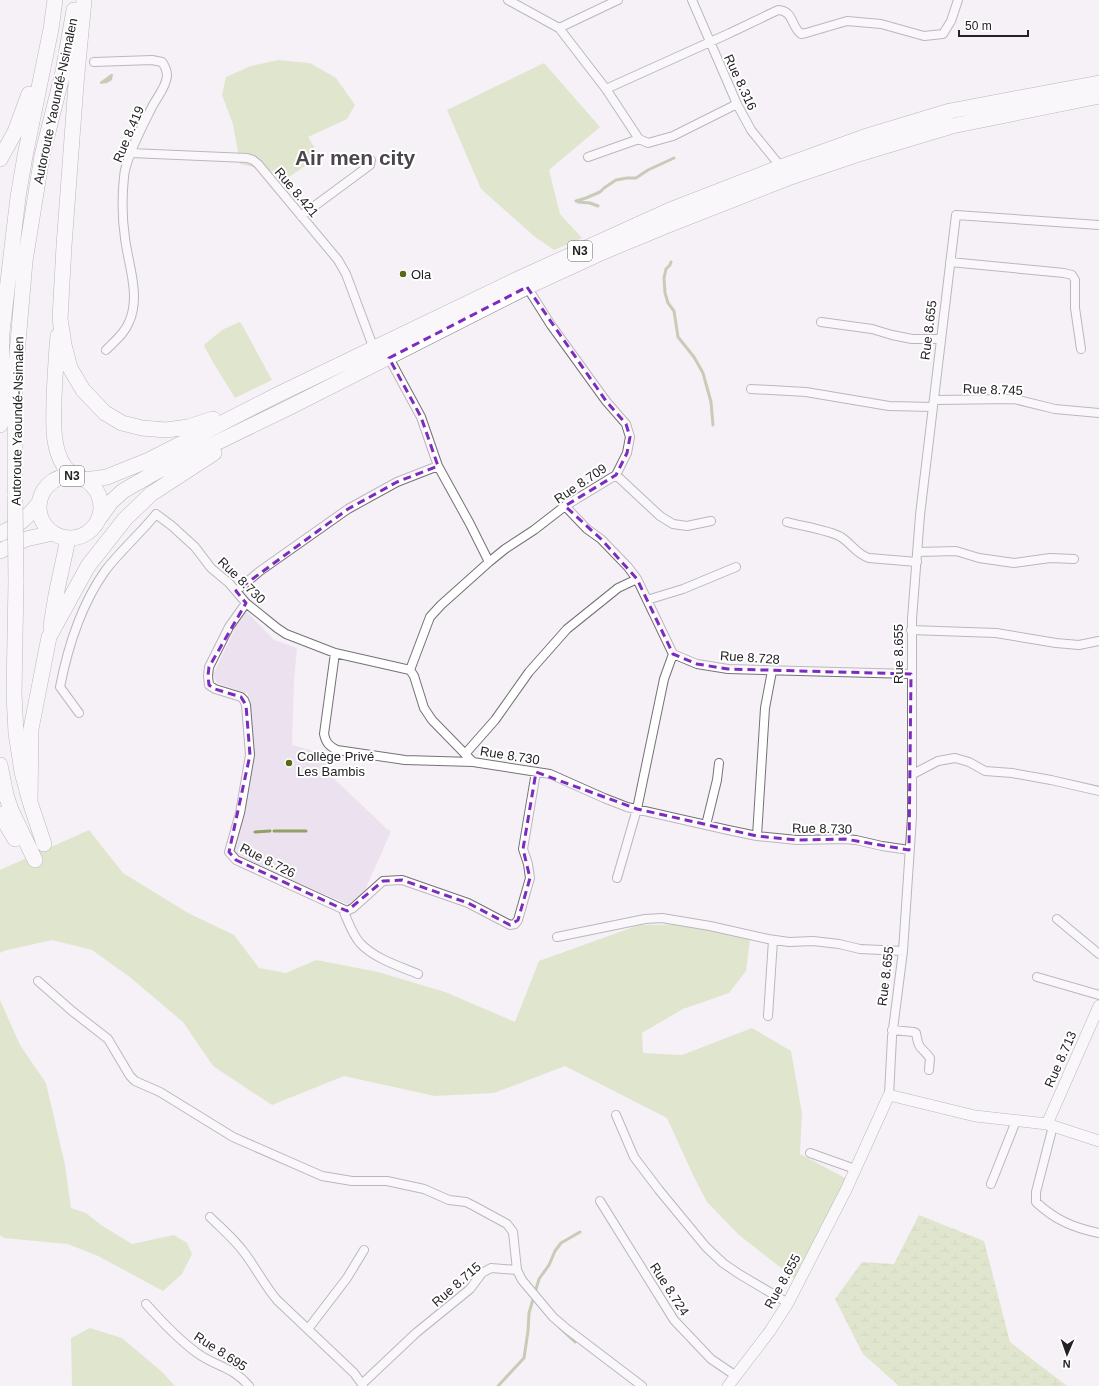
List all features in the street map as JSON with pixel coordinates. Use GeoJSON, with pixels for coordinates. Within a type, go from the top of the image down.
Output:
{"type":"FeatureCollection","features":[{"type":"Feature","properties":{"kind":"highway"},"geometry":{"type":"LineString","coordinates":[[0,159],[15,132],[24,110],[35,76],[55,0]]}},
{"type":"Feature","properties":{"kind":"highway","name":"Autoroute Yaoundé-Nsimalen"},"geometry":{"type":"LineString","coordinates":[[0,425],[2,332],[18,197],[51,29],[55,0]]}},
{"type":"Feature","properties":{"kind":"highway","name":"Autoroute Yaoundé-Nsimalen"},"geometry":{"type":"LineString","coordinates":[[44,844],[22,772],[16,733],[14,694],[16,581],[15,377],[25,261],[42,156],[64,72],[76,0]]}},
{"type":"Feature","properties":{"kind":"highway"},"geometry":{"type":"LineString","coordinates":[[80,478],[65,468],[55,444],[54,428],[56,363],[72,130],[84,0]]}},
{"type":"Feature","properties":{"kind":"highway","name":"N3"},"geometry":{"type":"LineString","coordinates":[[0,534],[20,524],[29,516],[39,502],[42,493],[48,485],[56,480],[65,476],[80,478],[107,477],[124,472],[279,394],[520,278],[670,210],[780,167],[864,137],[950,111],[1099,83]]}},
{"type":"Feature","properties":{"kind":"highway","name":"N3"},"geometry":{"type":"LineString","coordinates":[[68,539],[79,538],[89,533],[111,502],[124,491],[156,472],[389,358],[527,287],[602,252],[668,224],[788,178],[832,163],[952,126],[1099,96]]}},
{"type":"Feature","properties":{"kind":"highway"},"geometry":{"type":"LineString","coordinates":[[0,261],[6,229],[18,197]]}},
{"type":"Feature","properties":{"kind":"highway"},"geometry":{"type":"LineString","coordinates":[[60,318],[64,345],[70,368],[83,390],[105,413],[122,423],[142,428],[166,430],[188,427],[279,394]]}},
{"type":"Feature","properties":{"kind":"highway"},"geometry":{"type":"LineString","coordinates":[[49,637],[88,566],[125,519],[151,494],[290,407]]}},
{"type":"Feature","properties":{"kind":"highway","name":"N3"},"geometry":{"type":"LineString","coordinates":[[80,478],[93,486],[99,494],[102,505],[101,516]]}},
{"type":"Feature","properties":{"kind":"highway"},"geometry":{"type":"LineString","coordinates":[[30,802],[31,729],[68,539],[58,536],[48,530],[40,518],[39,502]]}},
{"type":"Feature","properties":{"kind":"highway"},"geometry":{"type":"LineString","coordinates":[[0,551],[26,539],[53,533]]}},
{"type":"Feature","properties":{"kind":"highway"},"geometry":{"type":"LineString","coordinates":[[0,765],[6,795],[11,810],[35,860],[15,838],[0,814]]}},
{"type":"Feature","properties":{"kind":"street"},"geometry":{"type":"LineString","coordinates":[[508,0],[559,28],[606,89],[639,139],[648,144],[673,136],[737,104]]}},
{"type":"Feature","properties":{"kind":"street"},"geometry":{"type":"LineString","coordinates":[[559,28],[618,0]]}},
{"type":"Feature","properties":{"kind":"street","name":"Rue 8.316"},"geometry":{"type":"LineString","coordinates":[[692,0],[737,104],[751,130],[780,167]]}},
{"type":"Feature","properties":{"kind":"street"},"geometry":{"type":"LineString","coordinates":[[606,89],[778,10],[784,10],[788,13],[797,30],[801,34],[847,21],[881,24],[924,36],[943,34],[952,21],[958,0]]}},
{"type":"Feature","properties":{"kind":"street","name":"Rue 8.419"},"geometry":{"type":"LineString","coordinates":[[94,62],[152,60],[162,62],[166,68],[167,76],[165,84],[151,108],[127,162],[124,175],[124,236],[134,292],[132,312],[130,321],[124,332],[106,350]]}},
{"type":"Feature","properties":{"kind":"street"},"geometry":{"type":"LineString","coordinates":[[588,157],[639,139]]}},
{"type":"Feature","properties":{"kind":"street","name":"Rue 8.421"},"geometry":{"type":"LineString","coordinates":[[131,153],[247,158],[258,164],[338,260],[346,274],[374,349]]}},
{"type":"Feature","properties":{"kind":"street"},"geometry":{"type":"LineString","coordinates":[[301,216],[370,166],[371,160]]}},
{"type":"Feature","properties":{"kind":"street","name":"Rue 8.655"},"geometry":{"type":"LineString","coordinates":[[733,1383],[770,1331],[788,1302],[855,1169],[889,1095],[892,1030],[903,951],[912,818],[913,774],[911,630],[920,515],[956,215],[1099,225]]}},
{"type":"Feature","properties":{"kind":"street"},"geometry":{"type":"LineString","coordinates":[[950,262],[1072,275],[1075,280],[1075,308],[1081,349]]}},
{"type":"Feature","properties":{"kind":"street","name":"Rue 8.709"},"geometry":{"type":"LineString","coordinates":[[410,670],[430,617],[441,605],[505,549],[534,530],[565,506],[616,474],[627,453],[630,437],[626,424],[606,401],[527,287]]}},
{"type":"Feature","properties":{"kind":"street"},"geometry":{"type":"LineString","coordinates":[[821,322],[872,328],[892,335],[912,339],[940,339]]}},
{"type":"Feature","properties":{"kind":"street"},"geometry":{"type":"LineString","coordinates":[[389,358],[421,417],[438,466],[489,562]]}},
{"type":"Feature","properties":{"kind":"street","name":"Rue 8.745"},"geometry":{"type":"LineString","coordinates":[[751,389],[806,392],[889,406],[1014,399],[1055,409],[1099,413]]}},
{"type":"Feature","properties":{"kind":"street"},"geometry":{"type":"LineString","coordinates":[[236,591],[260,571],[348,509],[397,482],[438,466]]}},
{"type":"Feature","properties":{"kind":"street"},"geometry":{"type":"LineString","coordinates":[[616,474],[660,516],[673,524],[688,526],[711,521]]}},
{"type":"Feature","properties":{"kind":"street"},"geometry":{"type":"LineString","coordinates":[[565,506],[587,529],[601,539],[628,567],[637,579],[674,654],[664,679],[637,809],[618,878]]}},
{"type":"Feature","properties":{"kind":"street","name":"Rue 8.730"},"geometry":{"type":"LineString","coordinates":[[79,713],[60,686],[68,647],[88,598],[106,571],[156,514],[195,547],[211,568],[229,583],[246,603],[276,628],[286,634],[335,653],[410,670],[414,676],[424,708],[432,720],[473,762],[550,774],[604,798],[637,809],[757,836],[797,840],[845,839],[909,850]]}},
{"type":"Feature","properties":{"kind":"street"},"geometry":{"type":"LineString","coordinates":[[787,522],[842,537],[862,556],[868,558],[917,562]]}},
{"type":"Feature","properties":{"kind":"street"},"geometry":{"type":"LineString","coordinates":[[918,552],[956,551],[979,558],[1014,563],[1050,558],[1074,559]]}},
{"type":"Feature","properties":{"kind":"street"},"geometry":{"type":"LineString","coordinates":[[647,600],[683,589],[736,567]]}},
{"type":"Feature","properties":{"kind":"street"},"geometry":{"type":"LineString","coordinates":[[465,754],[495,720],[529,672],[567,629],[618,588],[637,579]]}},
{"type":"Feature","properties":{"kind":"street","name":"Rue 8.726"},"geometry":{"type":"LineString","coordinates":[[246,603],[229,627],[209,667],[208,676],[209,685],[215,689],[241,697],[246,705],[250,755],[240,813],[229,852],[236,860],[343,910]]}},
{"type":"Feature","properties":{"kind":"street"},"geometry":{"type":"LineString","coordinates":[[911,630],[996,633],[1042,641],[1079,645],[1099,641]]}},
{"type":"Feature","properties":{"kind":"street"},"geometry":{"type":"LineString","coordinates":[[335,653],[324,734],[329,746],[337,750],[405,760],[473,762]]}},
{"type":"Feature","properties":{"kind":"street","name":"Rue 8.728"},"geometry":{"type":"LineString","coordinates":[[674,654],[697,664],[728,669],[911,674]]}},
{"type":"Feature","properties":{"kind":"street"},"geometry":{"type":"LineString","coordinates":[[757,836],[765,708],[772,671]]}},
{"type":"Feature","properties":{"kind":"street"},"geometry":{"type":"LineString","coordinates":[[913,774],[938,761],[955,758],[968,762],[985,771],[1012,773],[1043,778],[1099,791]]}},
{"type":"Feature","properties":{"kind":"street"},"geometry":{"type":"LineString","coordinates":[[706,825],[717,780],[719,763]]}},
{"type":"Feature","properties":{"kind":"street"},"geometry":{"type":"LineString","coordinates":[[418,974],[383,959],[360,943],[354,934],[343,910],[347,911],[353,908],[383,881],[402,880],[468,903],[510,924],[515,924],[518,920],[530,878],[524,849],[536,772]]}},
{"type":"Feature","properties":{"kind":"street"},"geometry":{"type":"LineString","coordinates":[[557,937],[645,919],[662,918],[717,927],[773,940],[789,942],[826,942],[860,949],[903,951]]}},
{"type":"Feature","properties":{"kind":"street"},"geometry":{"type":"LineString","coordinates":[[1057,919],[1099,954]]}},
{"type":"Feature","properties":{"kind":"street"},"geometry":{"type":"LineString","coordinates":[[768,1016],[773,940]]}},
{"type":"Feature","properties":{"kind":"street"},"geometry":{"type":"LineString","coordinates":[[1037,977],[1099,995]]}},
{"type":"Feature","properties":{"kind":"street"},"geometry":{"type":"LineString","coordinates":[[38,981],[72,1011],[108,1039],[130,1076],[135,1081],[160,1092],[233,1137],[322,1176],[352,1181],[387,1181],[424,1188],[449,1200],[466,1202],[501,1220],[510,1228],[512,1232],[517,1270],[522,1280],[554,1317],[594,1351],[642,1386]]}},
{"type":"Feature","properties":{"kind":"street","name":"Rue 8.713"},"geometry":{"type":"LineString","coordinates":[[1050,1125],[1099,1006]]}},
{"type":"Feature","properties":{"kind":"street"},"geometry":{"type":"LineString","coordinates":[[892,1030],[916,1033],[917,1044],[920,1050],[930,1058],[928,1070]]}},
{"type":"Feature","properties":{"kind":"street"},"geometry":{"type":"LineString","coordinates":[[889,1095],[958,1112],[1050,1125],[1099,1141]]}},
{"type":"Feature","properties":{"kind":"street"},"geometry":{"type":"LineString","coordinates":[[616,1115],[634,1157],[706,1247],[723,1263],[739,1274],[788,1302]]}},
{"type":"Feature","properties":{"kind":"street"},"geometry":{"type":"LineString","coordinates":[[991,1184],[1016,1121]]}},
{"type":"Feature","properties":{"kind":"street"},"geometry":{"type":"LineString","coordinates":[[1050,1125],[1036,1192],[1036,1202],[1048,1214],[1075,1228],[1099,1233]]}},
{"type":"Feature","properties":{"kind":"street"},"geometry":{"type":"LineString","coordinates":[[810,1153],[855,1169]]}},
{"type":"Feature","properties":{"kind":"street","name":"Rue 8.724"},"geometry":{"type":"LineString","coordinates":[[600,1201],[674,1320],[733,1383]]}},
{"type":"Feature","properties":{"kind":"street"},"geometry":{"type":"LineString","coordinates":[[210,1217],[244,1252],[269,1291],[277,1300],[354,1373],[362,1385]]}},
{"type":"Feature","properties":{"kind":"street"},"geometry":{"type":"LineString","coordinates":[[308,1329],[347,1278],[364,1250]]}},
{"type":"Feature","properties":{"kind":"street","name":"Rue 8.715"},"geometry":{"type":"LineString","coordinates":[[362,1385],[416,1333],[470,1289],[482,1273],[491,1268],[517,1270]]}},
{"type":"Feature","properties":{"kind":"street","name":"Rue 8.695"},"geometry":{"type":"LineString","coordinates":[[146,1304],[166,1326],[198,1353],[236,1373],[248,1386]]}},
{"type":"Feature","properties":{"kind":"highlighted area"},"geometry":{"type":"Polygon","coordinates":[[[527,287],[606,401],[626,424],[630,437],[627,453],[616,475],[565,506],[601,539],[637,579],[673,654],[697,664],[728,669],[911,674],[909,850],[845,839],[797,840],[757,836],[637,809],[536,772],[523,849],[530,878],[518,920],[510,925],[468,903],[402,880],[383,881],[347,911],[236,860],[229,852],[250,755],[246,705],[241,697],[215,689],[209,685],[208,676],[209,667],[246,603],[236,591],[348,509],[397,482],[438,466],[421,417],[389,358],[527,287]]]}},
{"type":"Feature","properties":{"kind":"shaded area"},"geometry":{"type":"Polygon","coordinates":[[[113,74],[112,80],[107,83],[100,84],[100,82],[113,74]]]}},
{"type":"Feature","properties":{"kind":"shaded area","name":"Collège Privé Les Bambis"},"geometry":{"type":"Polygon","coordinates":[[[247,612],[274,640],[297,648],[294,680],[292,745],[326,754],[328,773],[387,829],[391,831],[360,902],[352,906],[241,859],[233,850],[253,754],[248,694],[217,683],[213,675],[239,620],[247,612]]]}},
{"type":"Feature","properties":{"kind":"green space"},"geometry":{"type":"Polygon","coordinates":[[[279,60],[310,63],[336,78],[355,105],[347,119],[308,137],[320,156],[286,179],[272,171],[240,164],[233,124],[222,95],[226,77],[251,66],[279,60]]]}},
{"type":"Feature","properties":{"kind":"green space"},"geometry":{"type":"Polygon","coordinates":[[[544,63],[600,127],[549,170],[560,214],[582,238],[554,250],[535,237],[481,189],[447,110],[544,63]]]}},
{"type":"Feature","properties":{"kind":"green space"},"geometry":{"type":"Polygon","coordinates":[[[239,322],[241,323],[272,380],[235,398],[204,346],[222,330],[239,322]]]}},
{"type":"Feature","properties":{"kind":"green space"},"geometry":{"type":"Polygon","coordinates":[[[89,830],[123,873],[188,913],[234,935],[259,968],[286,973],[316,960],[378,972],[445,992],[515,1022],[539,961],[639,925],[701,924],[750,939],[746,971],[729,993],[683,1009],[642,1033],[643,1053],[682,1055],[752,1028],[791,1051],[802,1113],[800,1154],[845,1178],[846,1190],[799,1282],[739,1235],[707,1202],[667,1118],[565,1066],[494,1093],[435,1096],[344,1076],[272,1105],[213,1066],[183,1022],[131,978],[92,950],[52,940],[3,951],[0,953],[0,870],[89,830]]]}},
{"type":"Feature","properties":{"kind":"green space"},"geometry":{"type":"Polygon","coordinates":[[[0,1000],[20,1045],[46,1083],[65,1165],[71,1208],[86,1213],[101,1225],[132,1244],[174,1235],[187,1243],[192,1254],[182,1274],[163,1291],[98,1256],[68,1244],[4,1238],[0,1235],[0,1000]]]}},
{"type":"Feature","properties":{"kind":"green space"},"geometry":{"type":"Polygon","coordinates":[[[919,1215],[984,1241],[1010,1342],[1067,1386],[899,1386],[863,1354],[835,1299],[862,1262],[894,1264],[919,1215]]]}},
{"type":"Feature","properties":{"kind":"green space"},"geometry":{"type":"Polygon","coordinates":[[[90,1328],[122,1338],[161,1371],[175,1386],[72,1386],[71,1338],[90,1328]]]}},
{"type":"Feature","properties":{"kind":"waterway"},"geometry":{"type":"LineString","coordinates":[[576,201],[600,192],[616,180],[636,178],[648,170],[674,158]]}},
{"type":"Feature","properties":{"kind":"waterway"},"geometry":{"type":"LineString","coordinates":[[578,202],[590,203],[598,206]]}},
{"type":"Feature","properties":{"kind":"waterway"},"geometry":{"type":"LineString","coordinates":[[671,262],[666,269],[664,278],[665,293],[668,303],[674,311],[678,337],[694,357],[703,373],[711,402],[713,425]]}},
{"type":"Feature","properties":{"kind":"waterway"},"geometry":{"type":"LineString","coordinates":[[255,832],[270,831]]}},
{"type":"Feature","properties":{"kind":"waterway"},"geometry":{"type":"LineString","coordinates":[[274,831],[306,831]]}},
{"type":"Feature","properties":{"kind":"waterway"},"geometry":{"type":"LineString","coordinates":[[498,1386],[524,1358],[529,1313],[539,1279],[549,1265],[555,1251],[561,1243],[580,1232]]}},
{"type":"Feature","properties":{"kind":"waterway"},"geometry":{"type":"LineString","coordinates":[[559,1327],[575,1342]]}},
{"type":"Feature","properties":{"kind":"place","name":"Ola"},"geometry":{"type":"Point","coordinates":[403,274]}},
{"type":"Feature","properties":{"kind":"place","name":"Collège Privé Les Bambis"},"geometry":{"type":"Point","coordinates":[289,763]}},
{"type":"Feature","properties":{"kind":"district","name":"Air men city"},"geometry":{"type":"Point","coordinates":[355,158]}}]}
